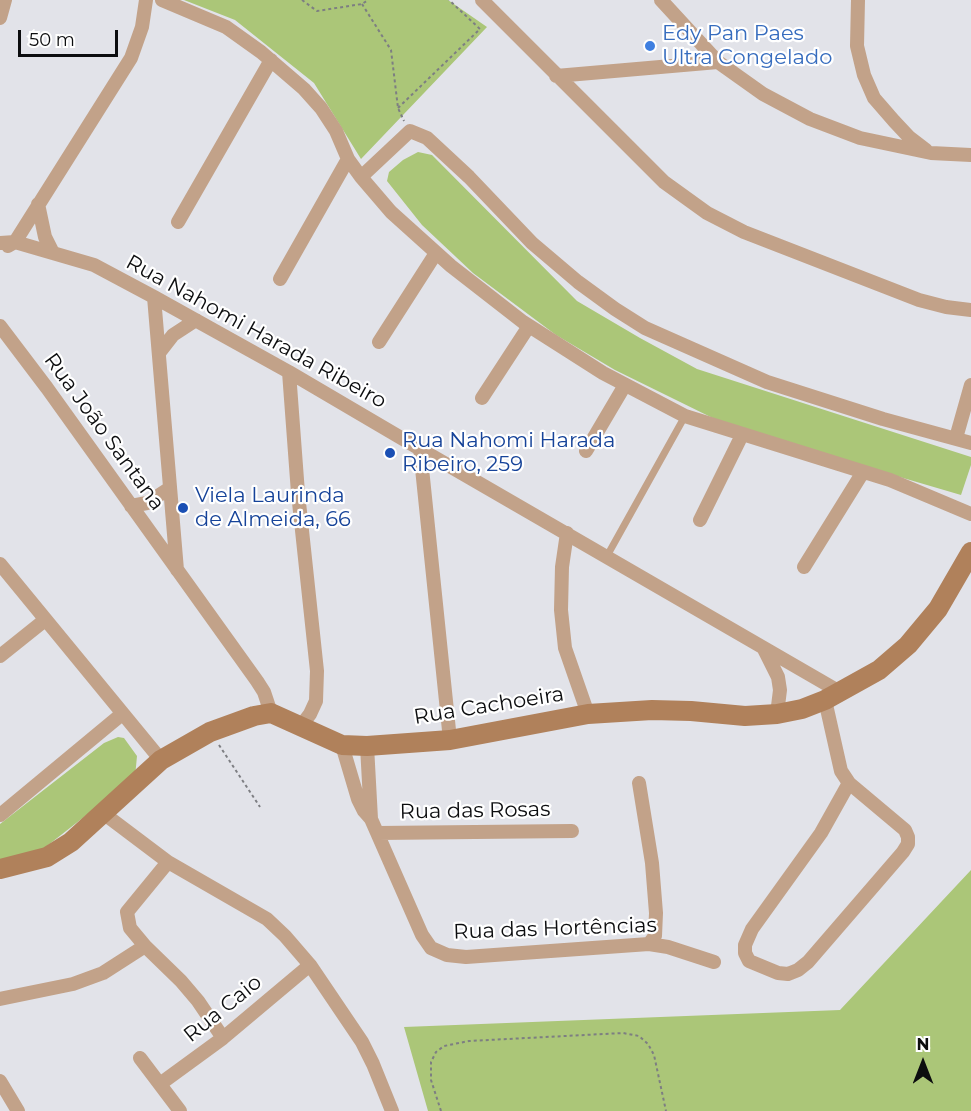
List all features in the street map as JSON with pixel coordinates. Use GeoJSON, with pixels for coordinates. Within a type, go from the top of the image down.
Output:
{"type":"FeatureCollection","features":[{"type":"Feature","properties":{"kind":"main road","name":"Rua Cachoeira"},"geometry":{"type":"LineString","coordinates":[[271,713],[342,745],[367,746],[450,740],[588,714],[652,710],[744,716],[802,710],[879,670],[908,645],[938,609],[971,552]]}},
{"type":"Feature","properties":{"kind":"main road"},"geometry":{"type":"LineString","coordinates":[[0,868],[47,857],[71,842],[161,760],[210,732],[254,716],[271,713]]}},
{"type":"Feature","properties":{"kind":"street"},"geometry":{"type":"LineString","coordinates":[[0,18],[5,0]]}},
{"type":"Feature","properties":{"kind":"street"},"geometry":{"type":"LineString","coordinates":[[0,251],[15,242],[131,58],[142,27],[146,0]]}},
{"type":"Feature","properties":{"kind":"street"},"geometry":{"type":"LineString","coordinates":[[162,0],[226,27],[271,60],[304,89],[321,108],[336,131],[348,159],[360,177],[391,212],[436,253],[528,326],[603,373],[685,416],[890,480],[971,514]]}},
{"type":"Feature","properties":{"kind":"street"},"geometry":{"type":"LineString","coordinates":[[482,0],[664,182],[708,213],[744,232],[919,300],[946,308],[971,310]]}},
{"type":"Feature","properties":{"kind":"street"},"geometry":{"type":"LineString","coordinates":[[661,0],[718,62],[762,94],[810,119],[860,138],[930,153],[971,155]]}},
{"type":"Feature","properties":{"kind":"street"},"geometry":{"type":"LineString","coordinates":[[858,0],[857,46],[864,75],[874,98],[909,137],[930,153]]}},
{"type":"Feature","properties":{"kind":"street"},"geometry":{"type":"LineString","coordinates":[[178,222],[271,60]]}},
{"type":"Feature","properties":{"kind":"street"},"geometry":{"type":"LineString","coordinates":[[556,76],[718,62]]}},
{"type":"Feature","properties":{"kind":"street"},"geometry":{"type":"LineString","coordinates":[[360,177],[410,131],[427,138],[532,243],[578,282],[645,328],[767,382],[882,419],[971,443]]}},
{"type":"Feature","properties":{"kind":"street"},"geometry":{"type":"LineString","coordinates":[[280,279],[348,159]]}},
{"type":"Feature","properties":{"kind":"street"},"geometry":{"type":"LineString","coordinates":[[38,204],[45,237],[53,253]]}},
{"type":"Feature","properties":{"kind":"street","name":"Rua Nahomi Harada Ribeiro"},"geometry":{"type":"LineString","coordinates":[[0,243],[15,242],[94,265],[154,297],[289,372],[762,647],[832,696]]}},
{"type":"Feature","properties":{"kind":"street"},"geometry":{"type":"LineString","coordinates":[[379,342],[436,253]]}},
{"type":"Feature","properties":{"kind":"street"},"geometry":{"type":"LineString","coordinates":[[154,297],[177,571]]}},
{"type":"Feature","properties":{"kind":"street"},"geometry":{"type":"LineString","coordinates":[[159,353],[173,336],[196,320]]}},
{"type":"Feature","properties":{"kind":"street","name":"Rua João Santana"},"geometry":{"type":"LineString","coordinates":[[0,326],[257,681],[264,692],[271,713]]}},
{"type":"Feature","properties":{"kind":"street"},"geometry":{"type":"LineString","coordinates":[[482,399],[528,326]]}},
{"type":"Feature","properties":{"kind":"street"},"geometry":{"type":"LineString","coordinates":[[289,372],[298,493],[317,679],[316,701],[301,726]]}},
{"type":"Feature","properties":{"kind":"street"},"geometry":{"type":"LineString","coordinates":[[586,451],[625,385]]}},
{"type":"Feature","properties":{"kind":"street"},"geometry":{"type":"LineString","coordinates":[[956,438],[971,385]]}},
{"type":"Feature","properties":{"kind":"street"},"geometry":{"type":"LineString","coordinates":[[700,520],[742,435]]}},
{"type":"Feature","properties":{"kind":"street"},"geometry":{"type":"LineString","coordinates":[[420,449],[450,740]]}},
{"type":"Feature","properties":{"kind":"street"},"geometry":{"type":"LineString","coordinates":[[804,567],[863,472]]}},
{"type":"Feature","properties":{"kind":"street"},"geometry":{"type":"LineString","coordinates":[[132,506],[147,503],[170,488]]}},
{"type":"Feature","properties":{"kind":"street"},"geometry":{"type":"LineString","coordinates":[[567,533],[562,567],[561,610],[565,648],[588,714]]}},
{"type":"Feature","properties":{"kind":"street"},"geometry":{"type":"LineString","coordinates":[[0,564],[161,760]]}},
{"type":"Feature","properties":{"kind":"street"},"geometry":{"type":"LineString","coordinates":[[0,656],[45,620]]}},
{"type":"Feature","properties":{"kind":"street"},"geometry":{"type":"LineString","coordinates":[[762,647],[778,677],[780,690],[777,714]]}},
{"type":"Feature","properties":{"kind":"street"},"geometry":{"type":"LineString","coordinates":[[832,696],[841,771],[849,783],[906,830],[908,844],[808,962],[798,970],[788,974],[778,973],[749,961],[744,945],[752,929],[821,833],[849,783]]}},
{"type":"Feature","properties":{"kind":"street"},"geometry":{"type":"LineString","coordinates":[[0,815],[122,714]]}},
{"type":"Feature","properties":{"kind":"street","name":"Rua das Hortências"},"geometry":{"type":"LineString","coordinates":[[342,745],[358,799],[378,833],[422,935],[431,948],[447,955],[466,957],[649,944],[668,947],[714,962]]}},
{"type":"Feature","properties":{"kind":"street","name":"Rua das Hortências"},"geometry":{"type":"LineString","coordinates":[[367,746],[371,819]]}},
{"type":"Feature","properties":{"kind":"street"},"geometry":{"type":"LineString","coordinates":[[639,783],[652,863],[656,913],[654,936],[649,944]]}},
{"type":"Feature","properties":{"kind":"street"},"geometry":{"type":"LineString","coordinates":[[103,813],[168,862],[267,919],[285,936],[310,965],[362,1042],[392,1111]]}},
{"type":"Feature","properties":{"kind":"street","name":"Rua das Rosas"},"geometry":{"type":"LineString","coordinates":[[378,833],[572,831]]}},
{"type":"Feature","properties":{"kind":"street"},"geometry":{"type":"LineString","coordinates":[[168,862],[127,912],[130,928],[187,988],[223,1038]]}},
{"type":"Feature","properties":{"kind":"street"},"geometry":{"type":"LineString","coordinates":[[0,999],[73,984],[103,973],[145,946]]}},
{"type":"Feature","properties":{"kind":"street","name":"Rua Caio"},"geometry":{"type":"LineString","coordinates":[[160,1084],[223,1038],[310,965]]}},
{"type":"Feature","properties":{"kind":"street"},"geometry":{"type":"LineString","coordinates":[[140,1058],[180,1111]]}},
{"type":"Feature","properties":{"kind":"street"},"geometry":{"type":"LineString","coordinates":[[0,1081],[18,1111]]}},
{"type":"Feature","properties":{"kind":"lane"},"geometry":{"type":"LineString","coordinates":[[607,556],[685,416]]}},
{"type":"Feature","properties":{"kind":"path"},"geometry":{"type":"LineString","coordinates":[[302,0],[317,11],[362,4],[368,0]]}},
{"type":"Feature","properties":{"kind":"path"},"geometry":{"type":"LineString","coordinates":[[398,108],[480,29],[449,0]]}},
{"type":"Feature","properties":{"kind":"path"},"geometry":{"type":"LineString","coordinates":[[362,4],[390,50],[398,108],[410,131]]}},
{"type":"Feature","properties":{"kind":"path"},"geometry":{"type":"LineString","coordinates":[[210,732],[260,807]]}},
{"type":"Feature","properties":{"kind":"path"},"geometry":{"type":"LineString","coordinates":[[441,1111],[431,1080],[431,1062],[436,1052],[444,1046],[469,1041],[623,1033],[639,1036],[654,1054],[666,1111]]}},
{"type":"Feature","properties":{"kind":"green space"},"geometry":{"type":"Polygon","coordinates":[[[184,0],[448,0],[487,27],[361,159],[314,83],[235,20],[184,0]]]}},
{"type":"Feature","properties":{"kind":"green space"},"geometry":{"type":"Polygon","coordinates":[[[418,152],[432,155],[577,301],[697,369],[971,457],[971,465],[961,495],[733,428],[615,370],[556,335],[473,273],[422,225],[387,181],[389,172],[403,160],[418,152]]]}},
{"type":"Feature","properties":{"kind":"green space"},"geometry":{"type":"Polygon","coordinates":[[[118,737],[124,738],[137,756],[135,777],[38,853],[0,860],[0,824],[104,743],[118,737]]]}},
{"type":"Feature","properties":{"kind":"green space"},"geometry":{"type":"Polygon","coordinates":[[[971,870],[971,1111],[428,1111],[404,1027],[840,1010],[971,870]]]}},
{"type":"Feature","properties":{"kind":"place","name":"Edy Pan Paes Ultra Congelado"},"geometry":{"type":"Point","coordinates":[650,46]}},
{"type":"Feature","properties":{"kind":"place","name":"Rua Nahomi Harada Ribeiro, 259"},"geometry":{"type":"Point","coordinates":[390,453]}},
{"type":"Feature","properties":{"kind":"place","name":"Viela Laurinda de Almeida, 66"},"geometry":{"type":"Point","coordinates":[183,508]}}]}
